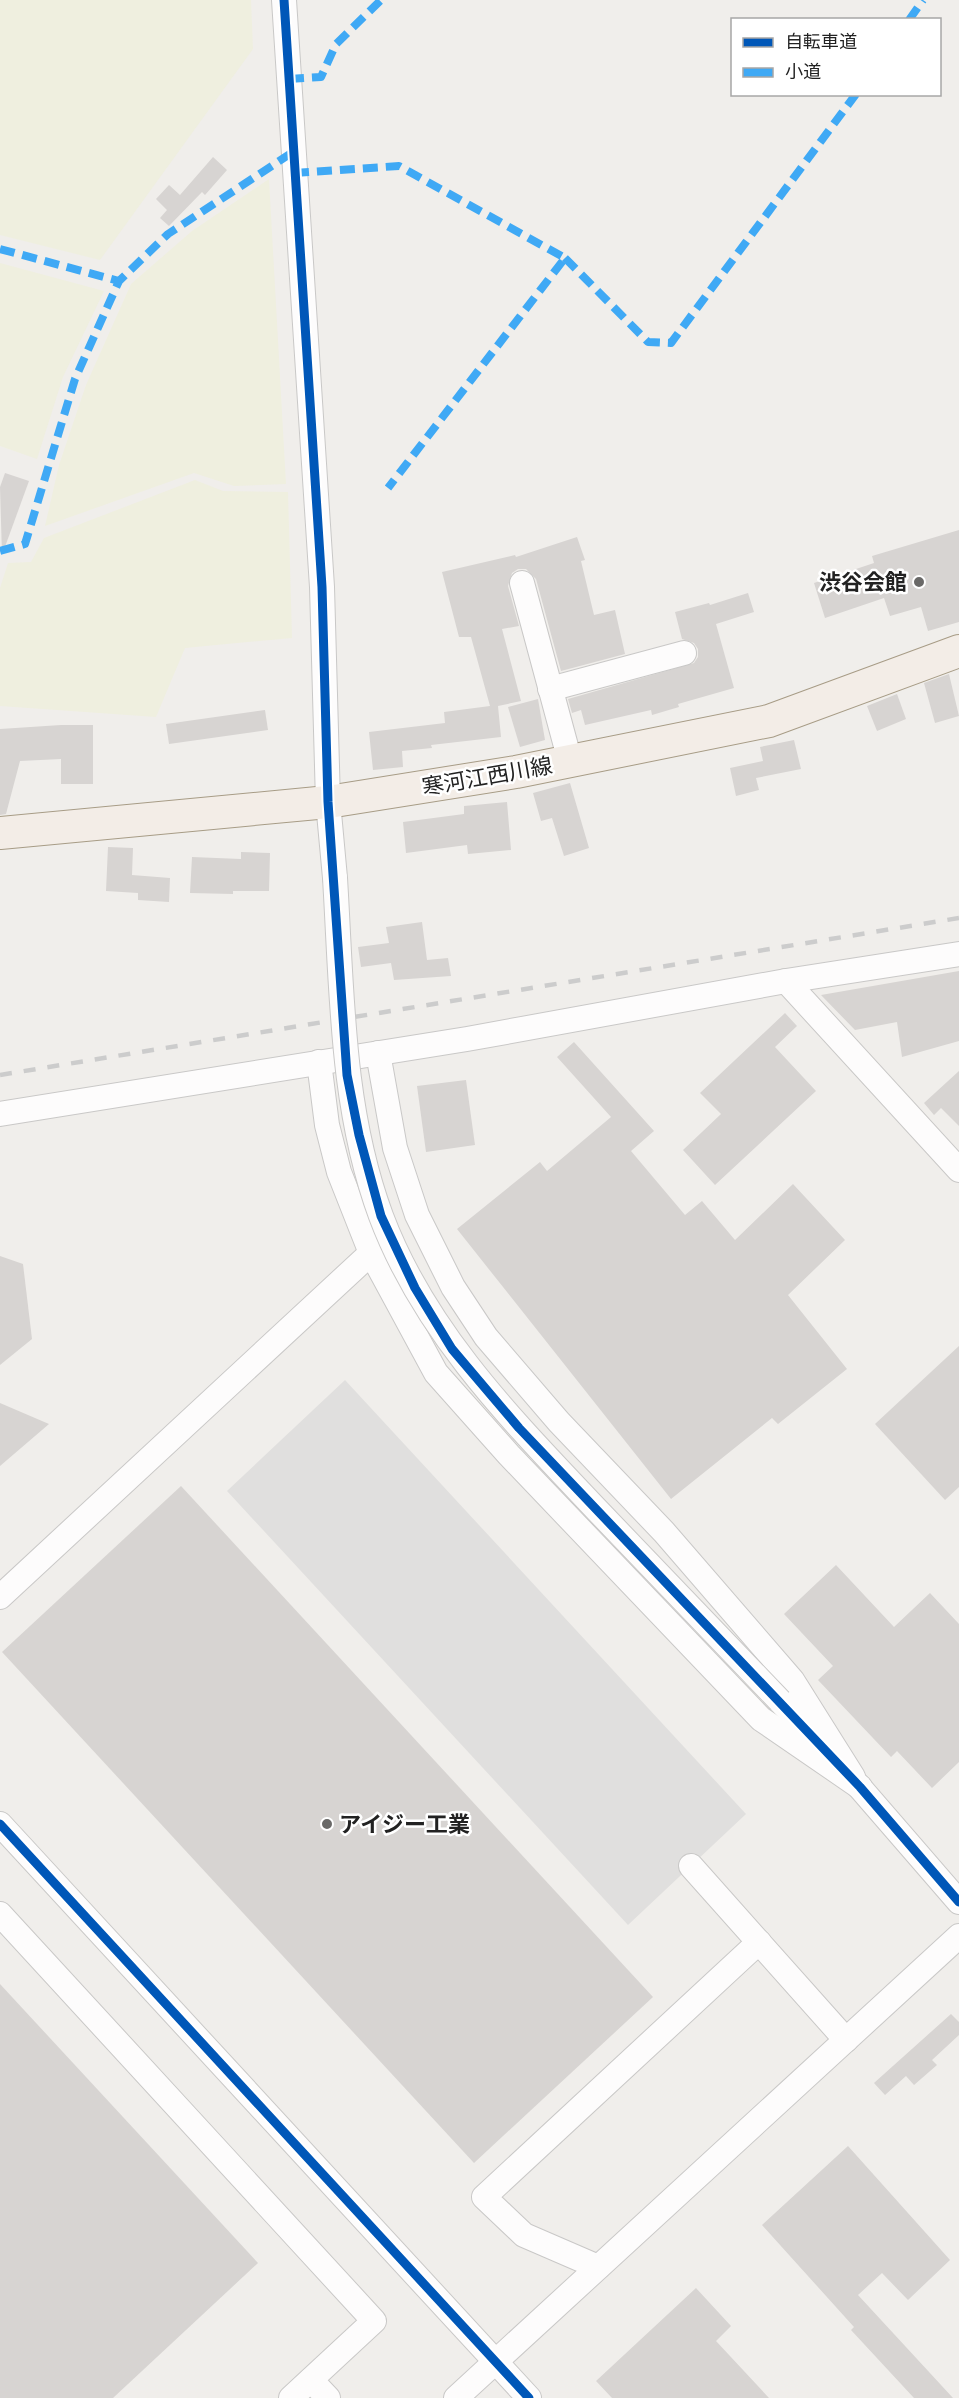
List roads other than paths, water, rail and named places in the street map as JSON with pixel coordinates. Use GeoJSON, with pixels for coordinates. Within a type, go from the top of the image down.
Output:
{"type":"FeatureCollection","features":[{"type":"Feature","properties":{"kind":"main road","name":"寒河江西川線"},"geometry":{"type":"LineString","coordinates":[[0,833],[328,802],[570,761],[769,721],[959,651]]}},
{"type":"Feature","properties":{"kind":"street"},"geometry":{"type":"LineString","coordinates":[[284,0],[322,587],[328,802],[347,1075],[359,1134],[381,1216],[415,1288],[452,1349],[519,1428],[860,1787],[959,1902]]}},
{"type":"Feature","properties":{"kind":"street"},"geometry":{"type":"LineString","coordinates":[[522,583],[570,761]]}},
{"type":"Feature","properties":{"kind":"street"},"geometry":{"type":"LineString","coordinates":[[550,689],[684,652]]}},
{"type":"Feature","properties":{"kind":"street"},"geometry":{"type":"LineString","coordinates":[[0,1114],[378,1053],[786,981],[959,954]]}},
{"type":"Feature","properties":{"kind":"street"},"geometry":{"type":"LineString","coordinates":[[786,981],[959,1170]]}},
{"type":"Feature","properties":{"kind":"street"},"geometry":{"type":"LineString","coordinates":[[378,1053],[395,1148],[417,1215],[453,1287],[486,1338],[559,1422],[664,1532],[792,1680],[860,1787]]}},
{"type":"Feature","properties":{"kind":"street"},"geometry":{"type":"LineString","coordinates":[[319,1062],[327,1125],[339,1172],[371,1253],[436,1372],[509,1455],[761,1719],[860,1787]]}},
{"type":"Feature","properties":{"kind":"street"},"geometry":{"type":"LineString","coordinates":[[0,1597],[371,1253]]}},
{"type":"Feature","properties":{"kind":"street"},"geometry":{"type":"LineString","coordinates":[[0,1824],[529,2398]]}},
{"type":"Feature","properties":{"kind":"street"},"geometry":{"type":"LineString","coordinates":[[691,1866],[846,2040]]}},
{"type":"Feature","properties":{"kind":"street"},"geometry":{"type":"LineString","coordinates":[[0,1914],[374,2322],[291,2398]]}},
{"type":"Feature","properties":{"kind":"street"},"geometry":{"type":"LineString","coordinates":[[456,2398],[959,1936]]}},
{"type":"Feature","properties":{"kind":"street"},"geometry":{"type":"LineString","coordinates":[[598,2267],[524,2235],[484,2197],[759,1942]]}},
{"type":"Feature","properties":{"kind":"street"},"geometry":{"type":"LineString","coordinates":[[311,2380],[328,2398]]}},
{"type":"Feature","properties":{"kind":"railway"},"geometry":{"type":"LineString","coordinates":[[0,1075],[959,918]]}},
{"type":"Feature","properties":{"kind":"place","name":"渋谷会館"},"geometry":{"type":"Point","coordinates":[919,582]}},
{"type":"Feature","properties":{"kind":"place","name":"アイジー工業"},"geometry":{"type":"Point","coordinates":[327,1824]}}]}
